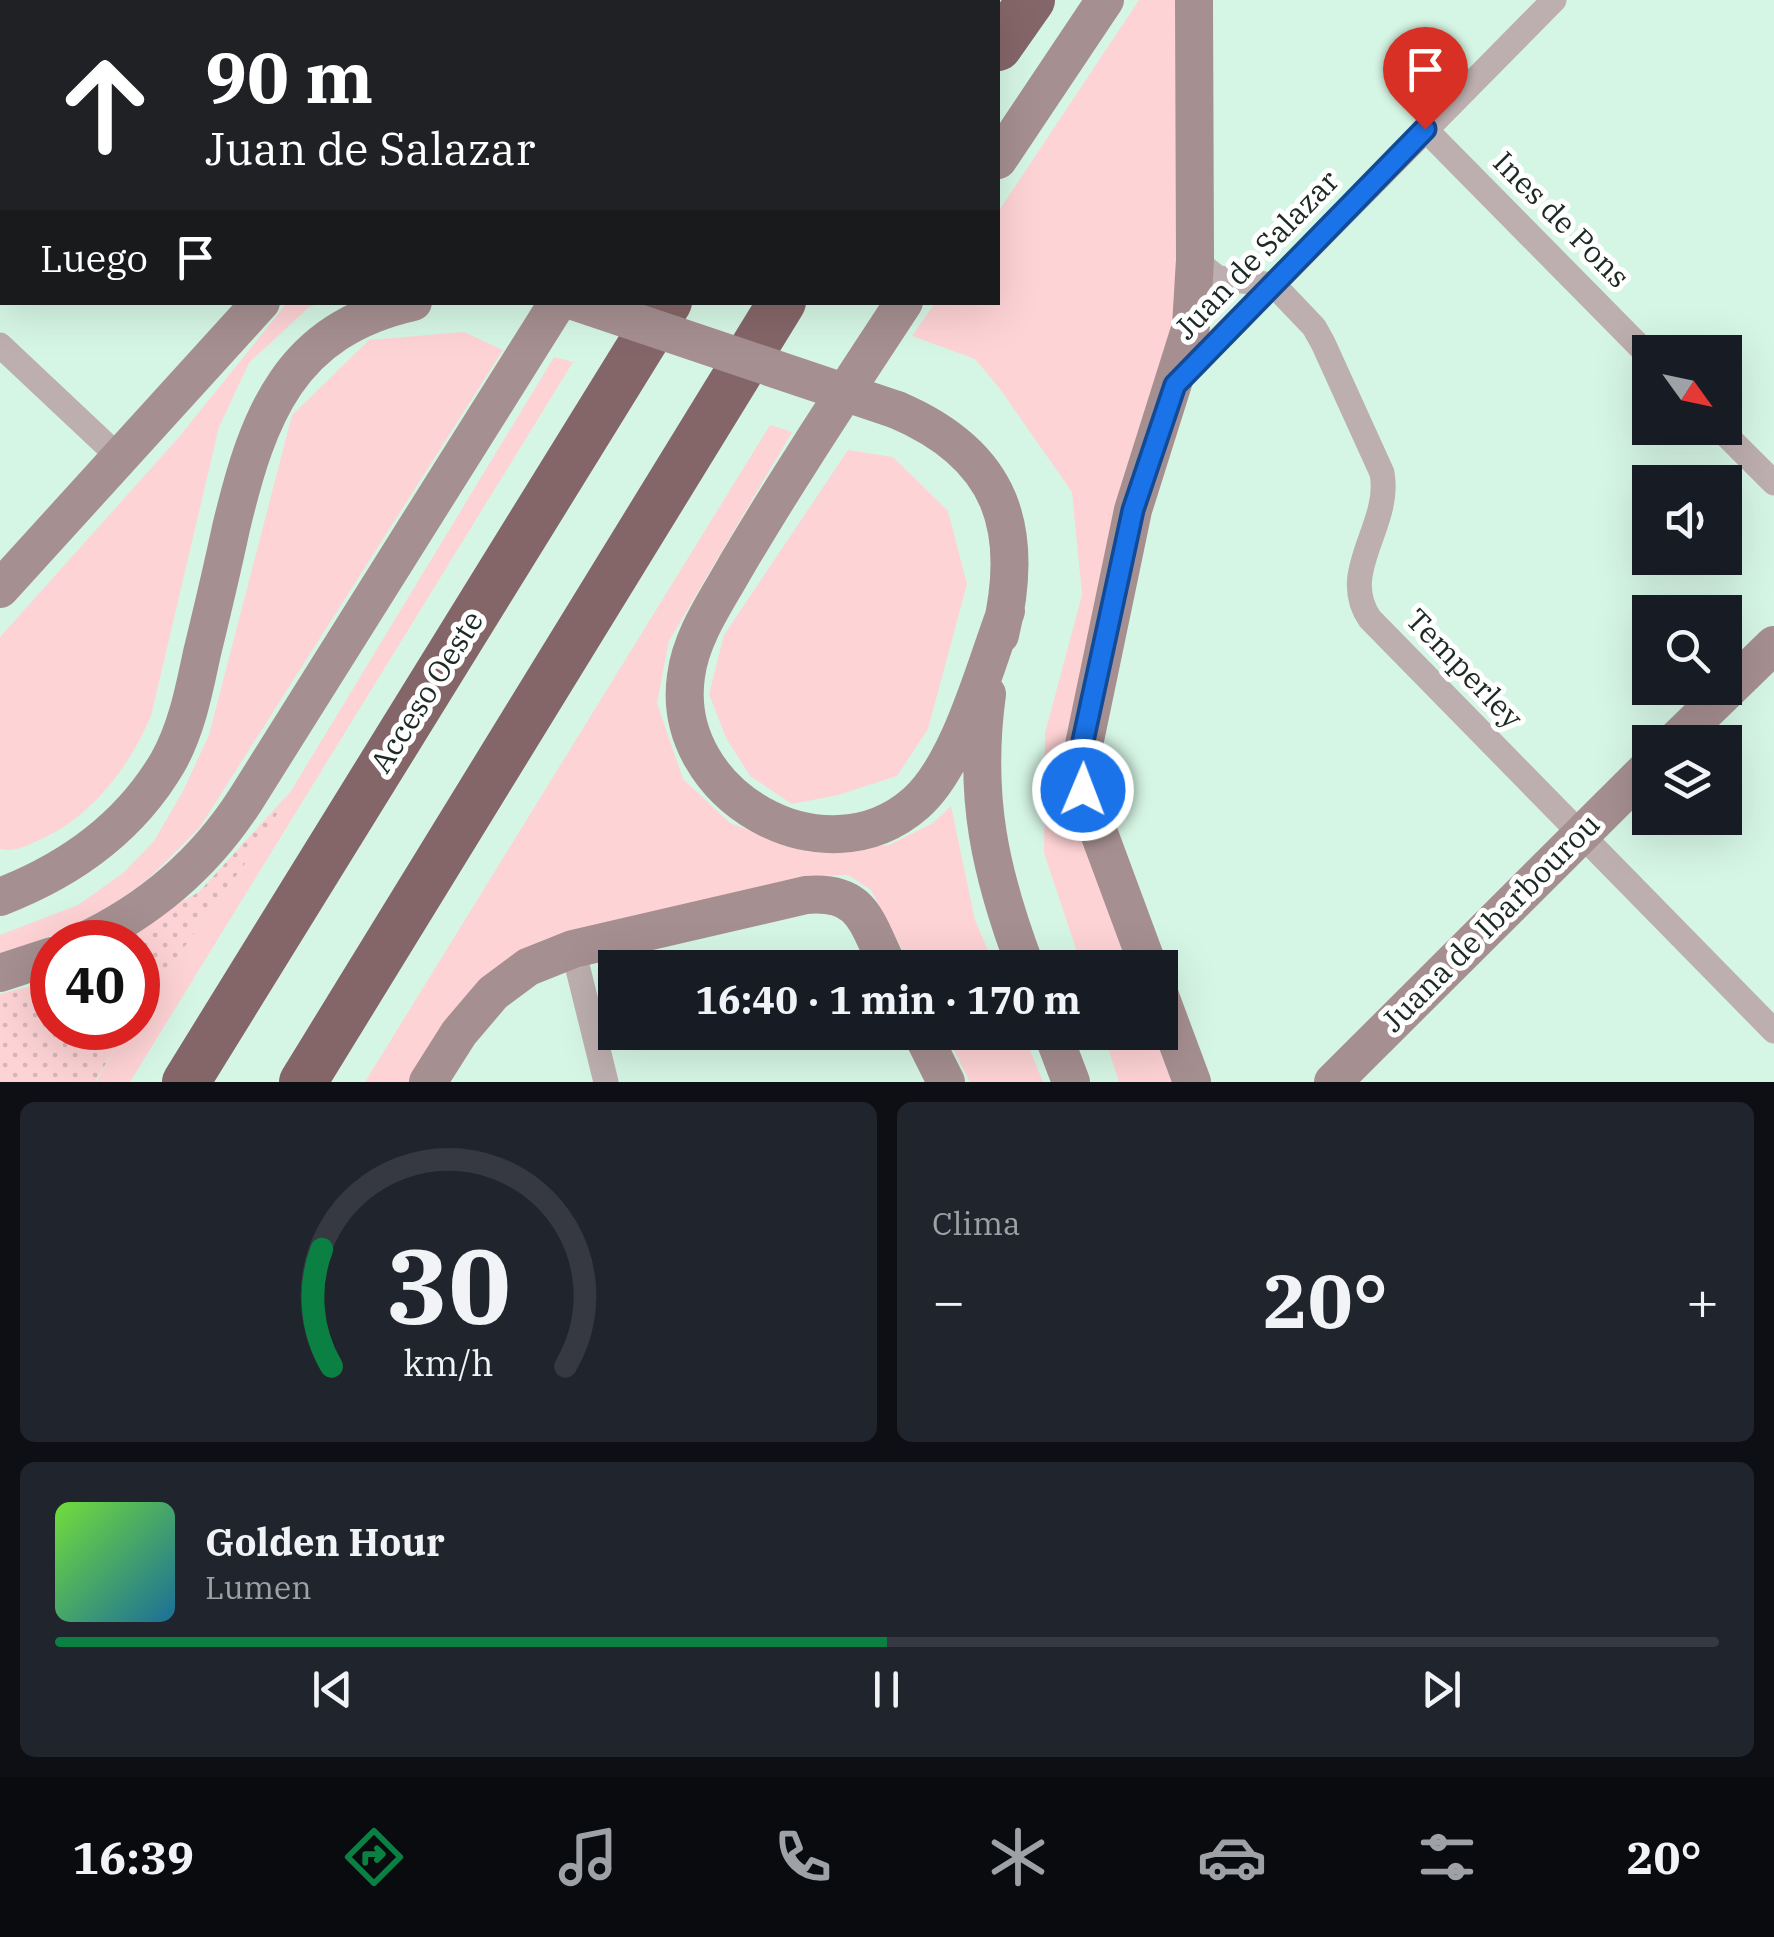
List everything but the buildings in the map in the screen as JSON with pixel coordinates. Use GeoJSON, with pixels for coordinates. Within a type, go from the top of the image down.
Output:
{"type":"FeatureCollection","features":[{"type":"Feature","properties":{"kind":"highway"},"geometry":{"type":"LineString","coordinates":[[1000,44],[1031,0]]}},
{"type":"Feature","properties":{"kind":"highway","name":"Acceso Oeste"},"geometry":{"type":"LineString","coordinates":[[186,1082],[666,305]]}},
{"type":"Feature","properties":{"kind":"highway"},"geometry":{"type":"LineString","coordinates":[[303,1082],[780,305]]}},
{"type":"Feature","properties":{"kind":"highway"},"geometry":{"type":"LineString","coordinates":[[666,494],[806,305]]}},
{"type":"Feature","properties":{"kind":"main road"},"geometry":{"type":"LineString","coordinates":[[1000,157],[1105,0]]}},
{"type":"Feature","properties":{"kind":"main road"},"geometry":{"type":"LineString","coordinates":[[1142,950],[1083,790],[1080,764],[1133,510],[1191,326],[1195,260],[1194,0]]}},
{"type":"Feature","properties":{"kind":"main road"},"geometry":{"type":"LineString","coordinates":[[0,590],[258,305]]}},
{"type":"Feature","properties":{"kind":"main road"},"geometry":{"type":"LineString","coordinates":[[0,896],[52,874],[90,850],[126,818],[170,758],[189,711],[250,454],[277,395],[307,357],[336,332],[369,315],[404,305]]}},
{"type":"Feature","properties":{"kind":"main road"},"geometry":{"type":"LineString","coordinates":[[118,920],[163,893],[190,870],[228,826],[556,305]]}},
{"type":"Feature","properties":{"kind":"main road"},"geometry":{"type":"LineString","coordinates":[[585,305],[897,410],[942,431],[960,446],[994,493],[1003,515],[1012,574],[984,716],[985,820],[992,868],[1020,950]]}},
{"type":"Feature","properties":{"kind":"main road"},"geometry":{"type":"LineString","coordinates":[[902,305],[769,510],[698,634],[685,688],[698,746],[728,789],[760,816],[778,825],[834,836],[888,822],[919,801],[946,764],[1006,611]]}},
{"type":"Feature","properties":{"kind":"main road"},"geometry":{"type":"LineString","coordinates":[[1692,725],[1774,645]]}},
{"type":"Feature","properties":{"kind":"main road","name":"Juana de Ibarbourou"},"geometry":{"type":"LineString","coordinates":[[1333,1082],[1632,783]]}},
{"type":"Feature","properties":{"kind":"main road"},"geometry":{"type":"LineString","coordinates":[[0,866],[52,874]]}},
{"type":"Feature","properties":{"kind":"main road"},"geometry":{"type":"LineString","coordinates":[[428,1082],[459,1033],[493,993],[528,967],[573,949],[830,893],[854,905],[878,950]]}},
{"type":"Feature","properties":{"kind":"main road"},"geometry":{"type":"LineString","coordinates":[[0,973],[30,963]]}},
{"type":"Feature","properties":{"kind":"main road"},"geometry":{"type":"LineString","coordinates":[[1178,1044],[1192,1082]]}},
{"type":"Feature","properties":{"kind":"main road"},"geometry":{"type":"LineString","coordinates":[[930,1050],[946,1082]]}},
{"type":"Feature","properties":{"kind":"main road"},"geometry":{"type":"LineString","coordinates":[[1059,1050],[1071,1082]]}},
{"type":"Feature","properties":{"kind":"street","name":"Juan de Salazar"},"geometry":{"type":"LineString","coordinates":[[1175,385],[1554,0]]}},
{"type":"Feature","properties":{"kind":"street","name":"Ines de Pons"},"geometry":{"type":"LineString","coordinates":[[1425,129],[1632,339]]}},
{"type":"Feature","properties":{"kind":"street"},"geometry":{"type":"LineString","coordinates":[[1195,260],[1218,278],[1274,284]]}},
{"type":"Feature","properties":{"kind":"street","name":"Temperley"},"geometry":{"type":"LineString","coordinates":[[1274,284],[1323,342],[1382,474],[1384,503],[1358,578],[1362,608],[1774,1031]]}},
{"type":"Feature","properties":{"kind":"street"},"geometry":{"type":"LineString","coordinates":[[0,345],[120,458]]}},
{"type":"Feature","properties":{"kind":"street"},"geometry":{"type":"LineString","coordinates":[[1736,445],[1774,483]]}},
{"type":"Feature","properties":{"kind":"street"},"geometry":{"type":"LineString","coordinates":[[573,949],[606,1082]]}},
{"type":"Feature","properties":{"kind":"shaded area"},"geometry":{"type":"Polygon","coordinates":[[[1139,0],[1178,0],[1189,294],[1071,732],[1136,950],[1076,950],[1044,853],[1045,733],[1082,595],[1072,492],[975,359],[912,336],[934,305],[1000,305],[1000,209],[1139,0]]]}},
{"type":"Feature","properties":{"kind":"shaded area"},"geometry":{"type":"Polygon","coordinates":[[[285,305],[315,305],[249,363],[219,427],[151,716],[142,735],[106,790],[74,820],[28,845],[0,849],[0,637],[179,437],[285,305]]]}},
{"type":"Feature","properties":{"kind":"shaded area"},"geometry":{"type":"Polygon","coordinates":[[[464,332],[503,350],[200,827],[151,876],[100,912],[84,920],[39,920],[78,905],[123,873],[154,841],[183,791],[209,735],[292,415],[369,340],[464,332]]]}},
{"type":"Feature","properties":{"kind":"shaded area"},"geometry":{"type":"Polygon","coordinates":[[[554,357],[573,362],[160,1033],[160,981],[257,847],[554,357]]]}},
{"type":"Feature","properties":{"kind":"shaded area"},"geometry":{"type":"Polygon","coordinates":[[[770,425],[792,432],[669,641],[657,703],[683,779],[730,823],[807,852],[889,845],[933,823],[951,806],[975,920],[988,950],[902,950],[871,890],[848,875],[817,876],[548,938],[500,965],[413,1082],[365,1082],[770,425]]]}},
{"type":"Feature","properties":{"kind":"shaded area"},"geometry":{"type":"Polygon","coordinates":[[[848,450],[893,457],[948,511],[967,584],[928,729],[897,776],[838,795],[792,804],[750,776],[726,738],[709,694],[724,635],[848,450]]]}},
{"type":"Feature","properties":{"kind":"shaded area"},"geometry":{"type":"Polygon","coordinates":[[[291,791],[257,847],[160,981],[160,920],[149,920],[199,892],[291,791]]]}},
{"type":"Feature","properties":{"kind":"shaded area"},"geometry":{"type":"Polygon","coordinates":[[[30,923],[30,944],[19,948],[0,953],[0,935],[30,923]]]}},
{"type":"Feature","properties":{"kind":"shaded area"},"geometry":{"type":"Polygon","coordinates":[[[30,986],[30,1050],[114,1050],[95,1082],[0,1082],[0,994],[30,986]]]}},
{"type":"Feature","properties":{"kind":"shaded area"},"geometry":{"type":"Polygon","coordinates":[[[114,1050],[150,1050],[130,1082],[96,1082],[114,1050]]]}},
{"type":"Feature","properties":{"kind":"shaded area"},"geometry":{"type":"Polygon","coordinates":[[[954,1050],[1030,1050],[1043,1082],[970,1082],[954,1050]]]}},
{"type":"Feature","properties":{"kind":"shaded area"},"geometry":{"type":"Polygon","coordinates":[[[1109,1050],[1168,1050],[1182,1082],[1119,1082],[1109,1050]]]}},
{"type":"Feature","properties":{"kind":"route"},"geometry":{"type":"LineString","coordinates":[[1083,790],[1083,741],[1133,510],[1175,385],[1425,129]]}}]}
